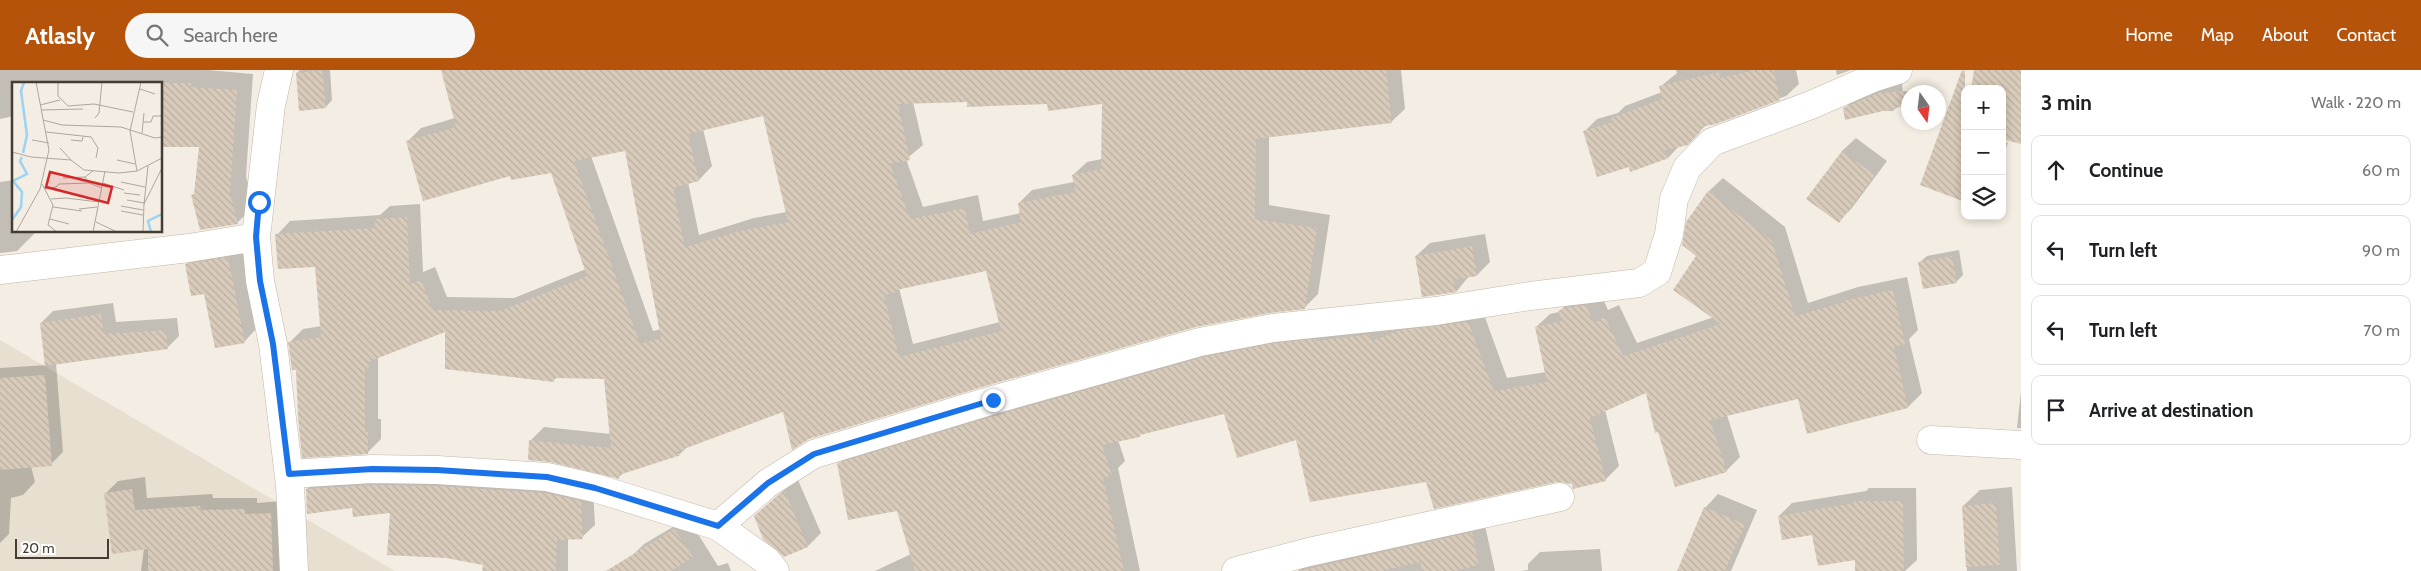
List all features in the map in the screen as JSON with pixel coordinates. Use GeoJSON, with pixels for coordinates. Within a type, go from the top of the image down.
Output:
{"type":"FeatureCollection","features":[{"type":"Feature","properties":{"kind":"street"},"geometry":{"type":"LineString","coordinates":[[279,70],[271,104],[256,237],[260,281],[273,344],[289,474],[294,540],[294,571]]}},
{"type":"Feature","properties":{"kind":"street"},"geometry":{"type":"LineString","coordinates":[[718,526],[768,483],[814,454],[993,400],[1200,342],[1273,328],[1436,311],[1530,296],[1639,283],[1657,272],[1670,234],[1674,199],[1686,168],[1712,142],[1811,105],[1872,78],[1898,70]]}},
{"type":"Feature","properties":{"kind":"street"},"geometry":{"type":"LineString","coordinates":[[0,270],[189,248],[256,237]]}},
{"type":"Feature","properties":{"kind":"street"},"geometry":{"type":"LineString","coordinates":[[1932,440],[2021,445]]}},
{"type":"Feature","properties":{"kind":"street"},"geometry":{"type":"LineString","coordinates":[[289,474],[372,469],[428,470],[547,477],[595,488],[718,526],[767,562],[775,571]]}},
{"type":"Feature","properties":{"kind":"street"},"geometry":{"type":"LineString","coordinates":[[1236,571],[1309,552],[1505,511],[1560,497]]}},
{"type":"Feature","properties":{"kind":"shaded area"},"geometry":{"type":"Polygon","coordinates":[[[0,340],[395,571],[0,571],[0,340]]]}},
{"type":"Feature","properties":{"kind":"building"},"geometry":{"type":"Polygon","coordinates":[[[322,70],[326,108],[299,111],[296,73],[322,70]]]}},
{"type":"Feature","properties":{"kind":"building"},"geometry":{"type":"Polygon","coordinates":[[[441,70],[1386,70],[1392,123],[1256,139],[1255,219],[1317,228],[1305,309],[1270,313],[1196,327],[989,385],[809,439],[792,450],[783,412],[676,452],[677,455],[681,455],[619,475],[619,479],[550,462],[528,460],[529,440],[611,448],[604,379],[554,378],[554,382],[445,369],[445,332],[368,362],[369,368],[365,368],[365,432],[368,432],[368,454],[302,458],[296,370],[292,370],[288,342],[321,337],[315,267],[278,269],[275,234],[375,228],[375,219],[407,217],[410,284],[421,280],[433,310],[500,311],[587,276],[551,173],[511,180],[510,176],[423,201],[406,141],[456,127],[441,70]],[[967,102],[898,104],[910,160],[890,164],[910,219],[965,208],[970,234],[1021,222],[1018,203],[1075,192],[1072,175],[1101,169],[1102,104],[1048,111],[1047,104],[967,107],[967,102]],[[763,116],[688,134],[699,181],[673,188],[685,247],[739,231],[788,222],[763,116]],[[625,151],[574,161],[640,344],[661,338],[625,151]],[[986,271],[896,290],[896,292],[884,295],[899,357],[1001,331],[986,271]]]}},
{"type":"Feature","properties":{"kind":"building"},"geometry":{"type":"Polygon","coordinates":[[[1755,70],[1774,70],[1780,100],[1716,124],[1700,127],[1701,131],[1688,145],[1661,151],[1669,158],[1630,172],[1629,167],[1597,177],[1583,131],[1612,122],[1611,118],[1662,99],[1659,86],[1719,72],[1720,78],[1755,70]]]}},
{"type":"Feature","properties":{"kind":"building"},"geometry":{"type":"Polygon","coordinates":[[[1962,70],[1965,71],[1965,85],[1961,85],[1961,200],[1920,185],[1940,130],[1946,130],[1946,114],[1962,70]]]}},
{"type":"Feature","properties":{"kind":"building"},"geometry":{"type":"Polygon","coordinates":[[[1974,70],[2021,70],[2021,144],[2006,140],[2006,85],[1972,85],[1974,70]]]}},
{"type":"Feature","properties":{"kind":"building"},"geometry":{"type":"Polygon","coordinates":[[[162,83],[191,83],[191,87],[237,90],[230,194],[238,224],[200,230],[191,195],[194,194],[199,147],[162,147],[162,83]]]}},
{"type":"Feature","properties":{"kind":"building"},"geometry":{"type":"Polygon","coordinates":[[[1901,91],[1901,107],[1845,120],[1843,108],[1879,93],[1901,91]]]}},
{"type":"Feature","properties":{"kind":"building"},"geometry":{"type":"Polygon","coordinates":[[[1842,151],[1875,175],[1839,223],[1806,199],[1842,151]]]}},
{"type":"Feature","properties":{"kind":"building"},"geometry":{"type":"Polygon","coordinates":[[[1708,191],[1772,241],[1795,316],[1843,301],[1893,290],[1905,344],[1894,347],[1908,408],[1807,434],[1798,399],[1710,420],[1727,472],[1675,487],[1658,432],[1655,433],[1646,393],[1590,418],[1606,481],[1573,489],[1572,484],[1557,482],[1434,509],[1426,482],[1310,502],[1296,440],[1237,458],[1224,414],[1140,435],[1140,437],[1102,445],[1112,476],[1103,478],[1124,571],[915,571],[897,511],[848,520],[837,463],[997,415],[1204,357],[1275,343],[1315,339],[1316,341],[1370,334],[1372,341],[1400,330],[1468,322],[1494,391],[1547,382],[1535,327],[1562,321],[1558,311],[1564,308],[1586,305],[1594,323],[1605,317],[1623,356],[1721,324],[1673,290],[1696,256],[1682,245],[1686,222],[1708,191]]]}},
{"type":"Feature","properties":{"kind":"building"},"geometry":{"type":"Polygon","coordinates":[[[1472,246],[1477,276],[1453,280],[1457,292],[1422,297],[1415,256],[1472,246]]]}},
{"type":"Feature","properties":{"kind":"building"},"geometry":{"type":"Polygon","coordinates":[[[1952,256],[1957,283],[1923,289],[1918,262],[1952,256]]]}},
{"type":"Feature","properties":{"kind":"building"},"geometry":{"type":"Polygon","coordinates":[[[228,257],[245,343],[215,348],[204,294],[191,296],[185,264],[228,257]]]}},
{"type":"Feature","properties":{"kind":"building"},"geometry":{"type":"Polygon","coordinates":[[[101,314],[104,334],[166,330],[168,349],[45,366],[40,323],[101,314]]]}},
{"type":"Feature","properties":{"kind":"building"},"geometry":{"type":"Polygon","coordinates":[[[45,375],[52,466],[0,470],[0,378],[45,375]]]}},
{"type":"Feature","properties":{"kind":"building"},"geometry":{"type":"Polygon","coordinates":[[[372,485],[436,486],[545,493],[581,501],[583,539],[557,540],[556,571],[482,571],[483,565],[446,558],[387,555],[390,513],[353,517],[352,508],[307,514],[306,489],[372,485]]]}},
{"type":"Feature","properties":{"kind":"building"},"geometry":{"type":"Polygon","coordinates":[[[132,489],[135,510],[200,506],[201,510],[245,509],[245,514],[271,513],[273,571],[148,571],[148,549],[112,554],[104,493],[132,489]]]}},
{"type":"Feature","properties":{"kind":"building"},"geometry":{"type":"Polygon","coordinates":[[[785,492],[808,547],[784,557],[763,539],[754,516],[777,496],[785,492]]]}},
{"type":"Feature","properties":{"kind":"building"},"geometry":{"type":"Polygon","coordinates":[[[1854,501],[1903,501],[1904,571],[1855,571],[1855,560],[1818,566],[1812,535],[1782,540],[1778,516],[1854,503],[1854,501]]]}},
{"type":"Feature","properties":{"kind":"building"},"geometry":{"type":"Polygon","coordinates":[[[1996,503],[2000,565],[1966,567],[1962,506],[1996,503]]]}},
{"type":"Feature","properties":{"kind":"building"},"geometry":{"type":"Polygon","coordinates":[[[1704,507],[1745,524],[1725,571],[1677,571],[1704,507]]]}},
{"type":"Feature","properties":{"kind":"building"},"geometry":{"type":"Polygon","coordinates":[[[674,529],[693,557],[671,571],[606,571],[674,529]]]}},
{"type":"Feature","properties":{"kind":"building"},"geometry":{"type":"Polygon","coordinates":[[[1472,532],[1479,565],[1454,571],[1422,571],[1420,562],[1382,571],[1299,571],[1472,532]]]}},
{"type":"Feature","properties":{"kind":"route"},"geometry":{"type":"LineString","coordinates":[[259,202],[256,237],[260,281],[273,344],[289,474],[372,469],[437,470],[547,477],[595,488],[718,526],[768,483],[814,454],[993,400]]}}]}
